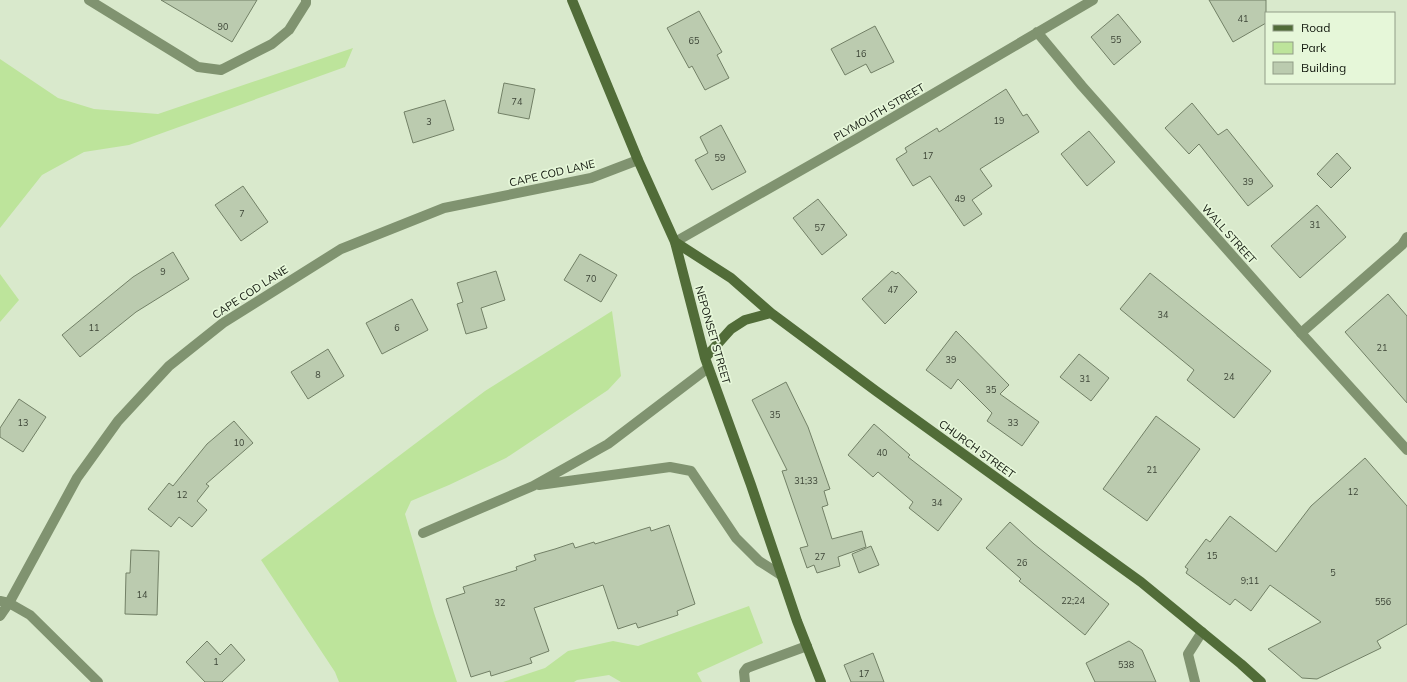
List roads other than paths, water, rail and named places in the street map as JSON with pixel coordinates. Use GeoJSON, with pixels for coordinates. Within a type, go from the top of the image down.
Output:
{"type":"FeatureCollection","features":[{"type":"Feature","properties":{"kind":"main road","name":"NEPONSET STREET"},"geometry":{"type":"LineString","coordinates":[[572,0],[638,160],[675,242],[706,363],[748,478],[797,621],[821,682]]}},
{"type":"Feature","properties":{"kind":"main road","name":"CHURCH STREET"},"geometry":{"type":"LineString","coordinates":[[675,242],[731,278],[772,313],[876,391],[1141,582],[1261,682]]}},
{"type":"Feature","properties":{"kind":"main road"},"geometry":{"type":"LineString","coordinates":[[706,363],[732,329],[745,320],[772,313]]}},
{"type":"Feature","properties":{"kind":"street"},"geometry":{"type":"LineString","coordinates":[[89,0],[198,67],[221,70],[272,44],[289,30],[306,3],[306,0]]}},
{"type":"Feature","properties":{"kind":"street","name":"PLYMOUTH STREET"},"geometry":{"type":"LineString","coordinates":[[675,242],[849,143],[1093,0]]}},
{"type":"Feature","properties":{"kind":"street","name":"WALL STREET"},"geometry":{"type":"LineString","coordinates":[[1037,32],[1082,86],[1407,450]]}},
{"type":"Feature","properties":{"kind":"street","name":"CAPE COD LANE"},"geometry":{"type":"LineString","coordinates":[[0,616],[4,602],[77,478],[118,421],[169,366],[223,323],[341,249],[444,208],[591,178],[638,160]]}},
{"type":"Feature","properties":{"kind":"street"},"geometry":{"type":"LineString","coordinates":[[1301,333],[1402,245],[1407,237]]}},
{"type":"Feature","properties":{"kind":"street"},"geometry":{"type":"LineString","coordinates":[[424,533],[533,486],[608,444],[706,363]]}},
{"type":"Feature","properties":{"kind":"street"},"geometry":{"type":"LineString","coordinates":[[533,486],[670,467],[691,471],[736,538],[759,561],[781,575]]}},
{"type":"Feature","properties":{"kind":"street"},"geometry":{"type":"LineString","coordinates":[[4,602],[30,615],[98,682]]}},
{"type":"Feature","properties":{"kind":"street"},"geometry":{"type":"LineString","coordinates":[[1195,682],[1188,654],[1202,632]]}},
{"type":"Feature","properties":{"kind":"street"},"geometry":{"type":"LineString","coordinates":[[745,682],[744,672],[747,668],[807,646]]}}]}
